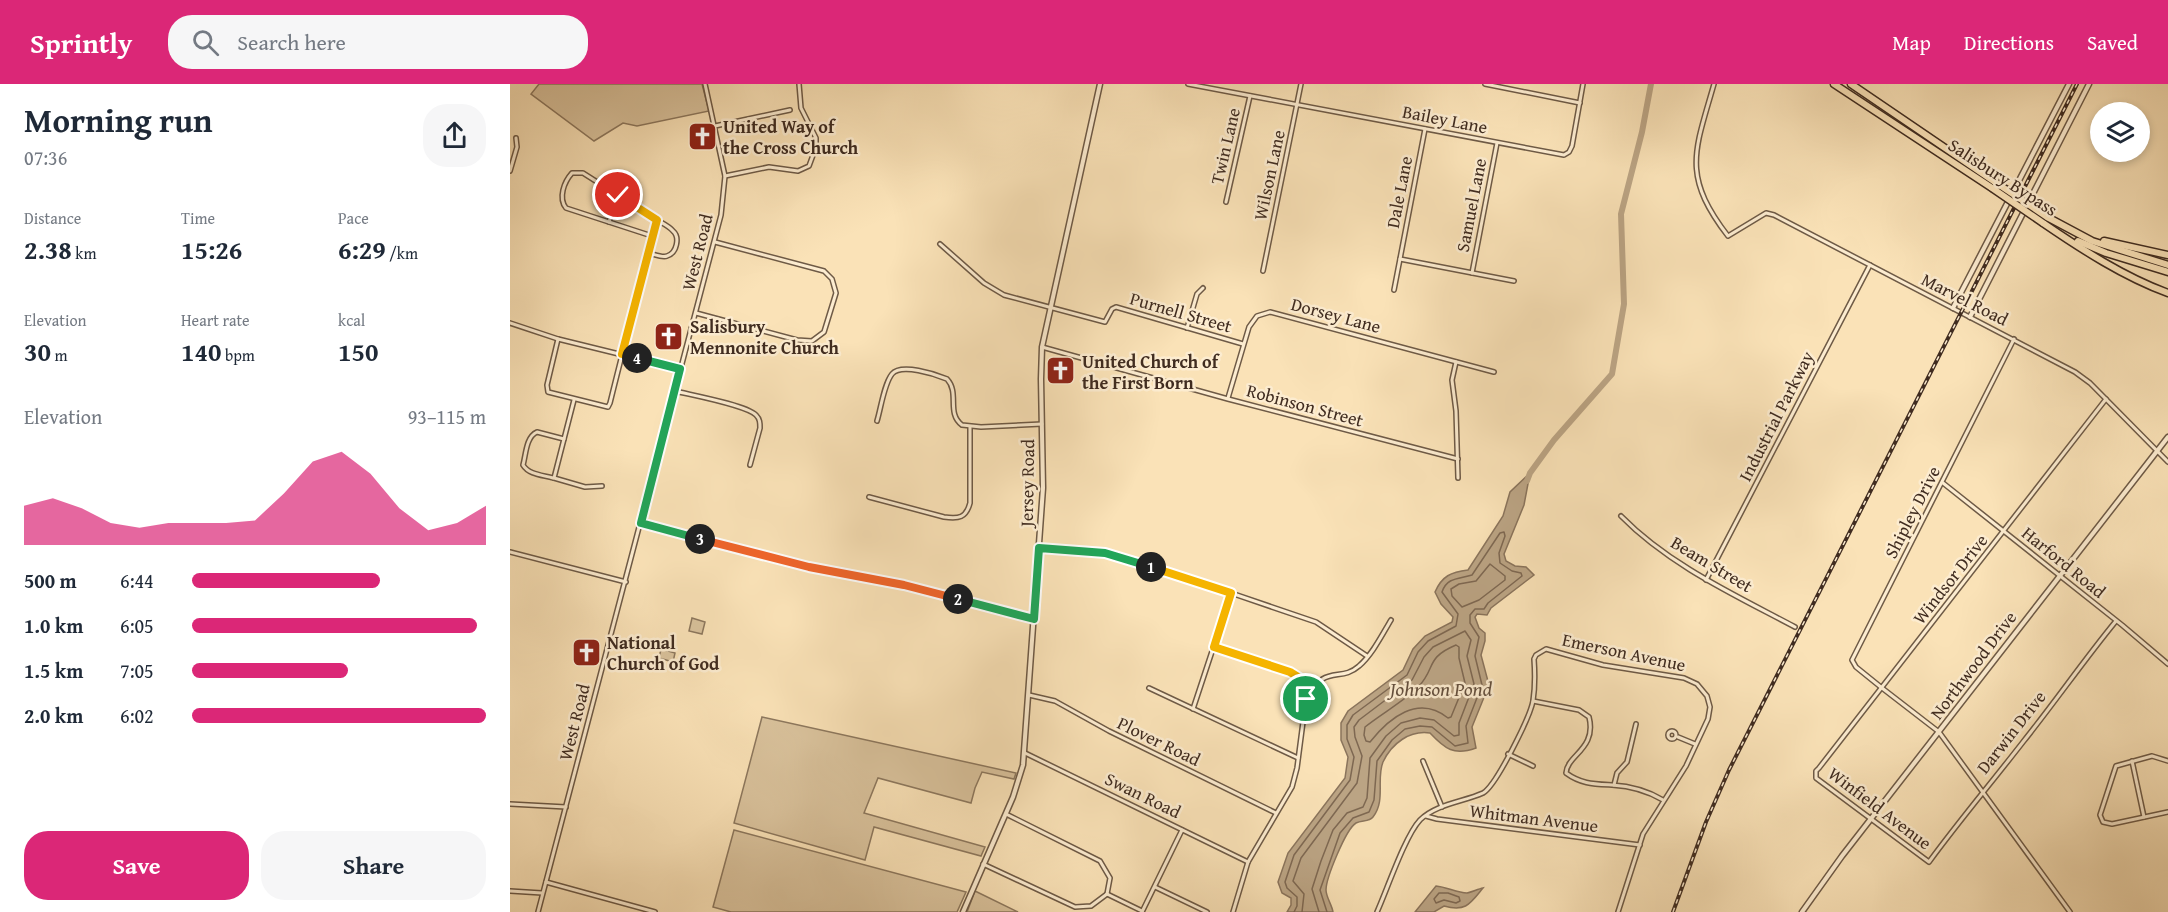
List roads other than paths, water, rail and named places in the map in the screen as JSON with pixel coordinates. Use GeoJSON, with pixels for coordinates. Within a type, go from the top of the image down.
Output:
{"type":"FeatureCollection","features":[{"type":"Feature","properties":{"kind":"highway","name":"Salisbury Bypass"},"geometry":{"type":"LineString","coordinates":[[1834,84],[1994,185]]}},
{"type":"Feature","properties":{"kind":"highway","name":"Salisbury Bypass"},"geometry":{"type":"LineString","coordinates":[[1851,84],[2071,238],[2106,253],[2168,272]]}},
{"type":"Feature","properties":{"kind":"highway","name":"Salisbury Bypass"},"geometry":{"type":"LineString","coordinates":[[2045,220],[2092,241],[2168,265]]}},
{"type":"Feature","properties":{"kind":"highway"},"geometry":{"type":"LineString","coordinates":[[2045,220],[2109,243],[2168,255]]}},
{"type":"Feature","properties":{"kind":"highway"},"geometry":{"type":"LineString","coordinates":[[2045,220],[2064,237],[2133,277],[2168,293]]}},
{"type":"Feature","properties":{"kind":"street","name":"West Road"},"geometry":{"type":"LineString","coordinates":[[538,912],[715,242],[724,200],[725,176],[705,84]]}},
{"type":"Feature","properties":{"kind":"street"},"geometry":{"type":"LineString","coordinates":[[725,176],[773,167],[798,171],[809,166],[816,147],[816,138],[801,108],[799,84]]}},
{"type":"Feature","properties":{"kind":"street","name":"Jersey Road"},"geometry":{"type":"LineString","coordinates":[[963,912],[1021,775],[1025,753],[1043,488],[1042,347],[1100,84]]}},
{"type":"Feature","properties":{"kind":"street","name":"Bailey Lane"},"geometry":{"type":"LineString","coordinates":[[1188,84],[1564,155],[1570,150],[1580,103]]}},
{"type":"Feature","properties":{"kind":"street","name":"Wilson Lane"},"geometry":{"type":"LineString","coordinates":[[1263,271],[1301,84]]}},
{"type":"Feature","properties":{"kind":"street"},"geometry":{"type":"LineString","coordinates":[[1487,84],[1580,103],[1583,84]]}},
{"type":"Feature","properties":{"kind":"street","name":"Marvel Road"},"geometry":{"type":"LineString","coordinates":[[1714,84],[1696,150],[1697,174],[1710,213],[1728,236],[1766,213],[1774,215],[2075,372],[2091,383],[2168,462]]}},
{"type":"Feature","properties":{"kind":"street"},"geometry":{"type":"LineString","coordinates":[[1953,308],[2069,84]]}},
{"type":"Feature","properties":{"kind":"street"},"geometry":{"type":"LineString","coordinates":[[1970,317],[2089,84]]}},
{"type":"Feature","properties":{"kind":"street","name":"Twin Lane"},"geometry":{"type":"LineString","coordinates":[[1226,202],[1250,96]]}},
{"type":"Feature","properties":{"kind":"street"},"geometry":{"type":"LineString","coordinates":[[715,126],[790,110]]}},
{"type":"Feature","properties":{"kind":"street","name":"Dale Lane"},"geometry":{"type":"LineString","coordinates":[[1400,259],[1425,129]]}},
{"type":"Feature","properties":{"kind":"street"},"geometry":{"type":"LineString","coordinates":[[510,171],[516,152],[516,138]]}},
{"type":"Feature","properties":{"kind":"street","name":"Samuel Lane"},"geometry":{"type":"LineString","coordinates":[[1472,273],[1497,143]]}},
{"type":"Feature","properties":{"kind":"street"},"geometry":{"type":"LineString","coordinates":[[648,253],[667,256],[674,251],[676,235],[674,231],[583,173],[573,173],[566,181],[562,196],[564,205],[573,211],[652,236]]}},
{"type":"Feature","properties":{"kind":"street"},"geometry":{"type":"LineString","coordinates":[[609,222],[618,195]]}},
{"type":"Feature","properties":{"kind":"street"},"geometry":{"type":"LineString","coordinates":[[558,339],[547,389],[552,394],[608,407],[657,220]]}},
{"type":"Feature","properties":{"kind":"street"},"geometry":{"type":"LineString","coordinates":[[696,313],[808,342],[815,340],[824,332],[835,299],[834,283],[824,271],[715,242]]}},
{"type":"Feature","properties":{"kind":"street"},"geometry":{"type":"LineString","coordinates":[[940,244],[996,291],[1010,297],[1050,306]]}},
{"type":"Feature","properties":{"kind":"street"},"geometry":{"type":"LineString","coordinates":[[1394,290],[1400,259],[1514,281]]}},
{"type":"Feature","properties":{"kind":"street","name":"Industrial Parkway"},"geometry":{"type":"LineString","coordinates":[[1706,580],[1869,265]]}},
{"type":"Feature","properties":{"kind":"street"},"geometry":{"type":"LineString","coordinates":[[1187,328],[1197,294],[1203,288]]}},
{"type":"Feature","properties":{"kind":"street","name":"Purnell Street"},"geometry":{"type":"LineString","coordinates":[[1050,306],[1105,322],[1112,309],[1116,308],[1243,344]]}},
{"type":"Feature","properties":{"kind":"street","name":"Dorsey Lane"},"geometry":{"type":"LineString","coordinates":[[1228,399],[1249,327],[1261,314],[1274,312],[1494,372]]}},
{"type":"Feature","properties":{"kind":"street"},"geometry":{"type":"LineString","coordinates":[[510,323],[558,339],[680,369]]}},
{"type":"Feature","properties":{"kind":"street","name":"Shipley Drive"},"geometry":{"type":"LineString","coordinates":[[2014,339],[1853,657],[1853,663],[1939,732],[2070,912]]}},
{"type":"Feature","properties":{"kind":"street","name":"Robinson Street"},"geometry":{"type":"LineString","coordinates":[[1042,347],[1228,399],[1458,459]]}},
{"type":"Feature","properties":{"kind":"street"},"geometry":{"type":"LineString","coordinates":[[1456,362],[1452,380],[1455,399],[1458,478]]}},
{"type":"Feature","properties":{"kind":"street"},"geometry":{"type":"LineString","coordinates":[[877,421],[890,378],[895,371],[902,368],[947,379],[953,389],[955,418],[959,423],[970,427],[1042,424]]}},
{"type":"Feature","properties":{"kind":"street"},"geometry":{"type":"LineString","coordinates":[[675,391],[740,407],[755,414],[760,422],[760,428],[750,465]]}},
{"type":"Feature","properties":{"kind":"street","name":"Windsor Drive"},"geometry":{"type":"LineString","coordinates":[[1816,775],[2106,399]]}},
{"type":"Feature","properties":{"kind":"street"},"geometry":{"type":"LineString","coordinates":[[554,478],[574,400]]}},
{"type":"Feature","properties":{"kind":"street"},"geometry":{"type":"LineString","coordinates":[[869,497],[954,519],[963,516],[967,513],[970,502],[970,427]]}},
{"type":"Feature","properties":{"kind":"street"},"geometry":{"type":"LineString","coordinates":[[564,439],[533,433],[529,439],[523,465],[525,468],[528,471],[585,486],[602,486]]}},
{"type":"Feature","properties":{"kind":"street","name":"Northwood Drive"},"geometry":{"type":"LineString","coordinates":[[1802,912],[1842,856],[2168,437]]}},
{"type":"Feature","properties":{"kind":"street","name":"Harford Road"},"geometry":{"type":"LineString","coordinates":[[1942,483],[2060,574],[2168,664]]}},
{"type":"Feature","properties":{"kind":"street","name":"Beam Street"},"geometry":{"type":"LineString","coordinates":[[1621,516],[1636,532],[1706,580],[1795,627]]}},
{"type":"Feature","properties":{"kind":"street"},"geometry":{"type":"LineString","coordinates":[[641,523],[793,563],[904,585],[1034,619]]}},
{"type":"Feature","properties":{"kind":"street"},"geometry":{"type":"LineString","coordinates":[[1039,548],[1112,555],[1231,593],[1316,622],[1367,656]]}},
{"type":"Feature","properties":{"kind":"street"},"geometry":{"type":"LineString","coordinates":[[510,552],[626,582]]}},
{"type":"Feature","properties":{"kind":"street"},"geometry":{"type":"LineString","coordinates":[[1193,709],[1231,593]]}},
{"type":"Feature","properties":{"kind":"street"},"geometry":{"type":"LineString","coordinates":[[1233,912],[1248,862],[1292,787],[1299,758],[1306,699],[1314,687],[1327,675],[1357,668],[1391,620]]}},
{"type":"Feature","properties":{"kind":"street","name":"Darwin Drive"},"geometry":{"type":"LineString","coordinates":[[1929,862],[1982,791],[2024,741],[2084,659],[2116,621]]}},
{"type":"Feature","properties":{"kind":"street"},"geometry":{"type":"LineString","coordinates":[[1214,647],[1290,672],[1314,687]]}},
{"type":"Feature","properties":{"kind":"street","name":"Emerson Avenue"},"geometry":{"type":"LineString","coordinates":[[1533,701],[1534,659],[1546,649],[1603,665],[1693,681],[1707,696],[1710,707],[1708,719],[1686,766],[1643,834],[1618,912]]}},
{"type":"Feature","properties":{"kind":"street"},"geometry":{"type":"LineString","coordinates":[[1149,688],[1299,758]]}},
{"type":"Feature","properties":{"kind":"street","name":"Plover Road"},"geometry":{"type":"LineString","coordinates":[[1029,695],[1055,700],[1109,731],[1276,813]]}},
{"type":"Feature","properties":{"kind":"street"},"geometry":{"type":"LineString","coordinates":[[1377,912],[1410,836],[1420,820],[1442,807],[1483,793],[1490,788],[1526,723],[1533,701],[1579,710],[1589,717],[1590,730],[1587,742],[1569,764],[1566,773],[1575,780],[1650,792],[1663,800]]}},
{"type":"Feature","properties":{"kind":"street"},"geometry":{"type":"LineString","coordinates":[[1614,785],[1617,773],[1627,762],[1636,724]]}},
{"type":"Feature","properties":{"kind":"street"},"geometry":{"type":"LineString","coordinates":[[1677,736],[1695,744]]}},
{"type":"Feature","properties":{"kind":"street","name":"Swan Road"},"geometry":{"type":"LineString","coordinates":[[1025,753],[1248,862]]}},
{"type":"Feature","properties":{"kind":"street"},"geometry":{"type":"LineString","coordinates":[[1508,754],[1533,766]]}},
{"type":"Feature","properties":{"kind":"street"},"geometry":{"type":"LineString","coordinates":[[2168,761],[2154,756],[2118,764],[2114,768],[2100,815],[2103,822],[2110,824],[2168,812]]}},
{"type":"Feature","properties":{"kind":"street"},"geometry":{"type":"LineString","coordinates":[[2132,760],[2144,817]]}},
{"type":"Feature","properties":{"kind":"street"},"geometry":{"type":"LineString","coordinates":[[1423,761],[1442,807]]}},
{"type":"Feature","properties":{"kind":"street","name":"Winfield Avenue"},"geometry":{"type":"LineString","coordinates":[[1816,775],[1816,778],[1834,793],[1929,862]]}},
{"type":"Feature","properties":{"kind":"street"},"geometry":{"type":"LineString","coordinates":[[510,804],[566,807]]}},
{"type":"Feature","properties":{"kind":"street"},"geometry":{"type":"LineString","coordinates":[[983,864],[1075,907],[1091,906],[1107,894],[1110,878],[1100,861],[1005,814]]}},
{"type":"Feature","properties":{"kind":"street","name":"Whitman Avenue"},"geometry":{"type":"LineString","coordinates":[[1426,816],[1640,845]]}},
{"type":"Feature","properties":{"kind":"street"},"geometry":{"type":"LineString","coordinates":[[1107,894],[1142,912],[1182,830]]}},
{"type":"Feature","properties":{"kind":"street"},"geometry":{"type":"LineString","coordinates":[[546,882],[655,912]]}},
{"type":"Feature","properties":{"kind":"street"},"geometry":{"type":"LineString","coordinates":[[1155,887],[1207,912]]}},
{"type":"Feature","properties":{"kind":"street"},"geometry":{"type":"LineString","coordinates":[[510,891],[542,893]]}},
{"type":"Feature","properties":{"kind":"water","name":"Johnson Pond"},"geometry":{"type":"Polygon","coordinates":[[[1530,473],[1524,505],[1504,554],[1506,561],[1515,566],[1526,567],[1534,575],[1491,608],[1487,615],[1477,614],[1475,617],[1479,628],[1485,633],[1481,655],[1489,685],[1472,727],[1476,748],[1462,751],[1450,750],[1430,733],[1415,734],[1402,739],[1391,749],[1383,762],[1377,811],[1371,819],[1356,823],[1352,827],[1333,865],[1326,890],[1333,912],[1287,912],[1291,905],[1291,898],[1282,893],[1278,882],[1288,853],[1345,778],[1348,757],[1341,740],[1341,723],[1348,711],[1403,670],[1413,649],[1425,636],[1452,622],[1453,617],[1441,604],[1435,592],[1448,576],[1468,570],[1503,516],[1510,492],[1530,473]]]}},
{"type":"Feature","properties":{"kind":"water"},"geometry":{"type":"Polygon","coordinates":[[[1436,886],[1467,893],[1483,888],[1471,902],[1463,907],[1444,906],[1434,912],[1415,912],[1436,886]]]}},
{"type":"Feature","properties":{"kind":"waterway"},"geometry":{"type":"LineString","coordinates":[[1527,481],[1530,473],[1554,440],[1612,374],[1624,304],[1621,214],[1642,132],[1651,84]]}},
{"type":"Feature","properties":{"kind":"railway"},"geometry":{"type":"LineString","coordinates":[[1673,912],[1706,822],[1729,770],[2077,84]]}},
{"type":"Feature","properties":{"kind":"place","name":"United Way of the Cross Church"},"geometry":{"type":"Point","coordinates":[702,136]}},
{"type":"Feature","properties":{"kind":"place","name":"Salisbury Mennonite Church"},"geometry":{"type":"Point","coordinates":[669,336]}},
{"type":"Feature","properties":{"kind":"place","name":"United Church of the First Born"},"geometry":{"type":"Point","coordinates":[1061,371]}},
{"type":"Feature","properties":{"kind":"place","name":"National Church of God"},"geometry":{"type":"Point","coordinates":[586,652]}}]}
